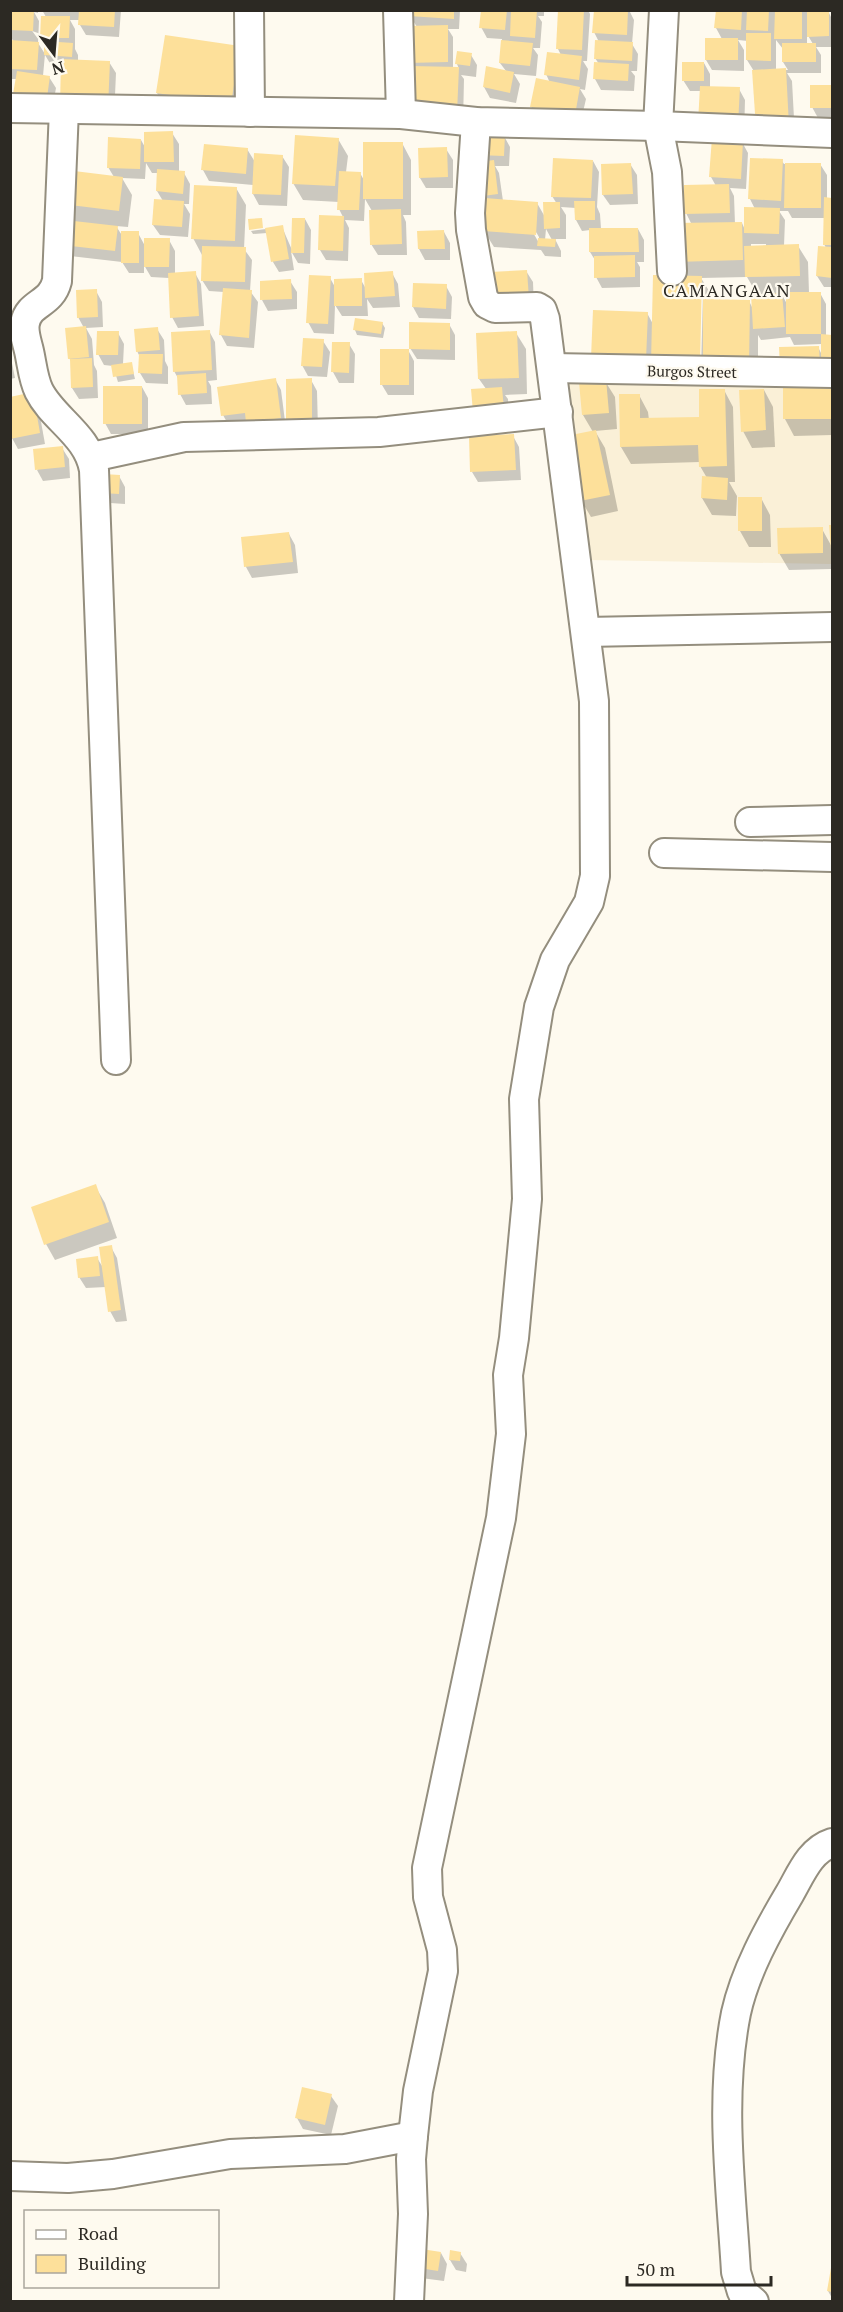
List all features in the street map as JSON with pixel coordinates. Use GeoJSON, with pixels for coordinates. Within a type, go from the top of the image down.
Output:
{"type":"FeatureCollection","features":[{"type":"Feature","properties":{"kind":"street"},"geometry":{"type":"LineString","coordinates":[[249,10],[250,112]]}},
{"type":"Feature","properties":{"kind":"street"},"geometry":{"type":"LineString","coordinates":[[398,10],[400,114]]}},
{"type":"Feature","properties":{"kind":"street"},"geometry":{"type":"LineString","coordinates":[[664,10],[658,126],[667,172],[672,272]]}},
{"type":"Feature","properties":{"kind":"street"},"geometry":{"type":"LineString","coordinates":[[10,108],[400,114],[476,122],[832,133]]}},
{"type":"Feature","properties":{"kind":"street"},"geometry":{"type":"LineString","coordinates":[[64,109],[57,281],[52,294],[28,314],[24,330],[40,392],[92,457],[94,470],[116,1059]]}},
{"type":"Feature","properties":{"kind":"street"},"geometry":{"type":"LineString","coordinates":[[409,2301],[413,2214],[411,2159],[413,2136],[418,2091],[443,1971],[442,1950],[428,1898],[427,1869],[501,1518],[509,1466],[511,1434],[508,1375],[514,1338],[527,1199],[524,1099],[539,1007],[555,960],[588,902],[595,876],[594,701],[552,368],[542,310],[535,306],[495,308],[487,304],[483,297],[470,213],[476,122]]}},
{"type":"Feature","properties":{"kind":"street","name":"Burgos Street"},"geometry":{"type":"LineString","coordinates":[[552,368],[832,373]]}},
{"type":"Feature","properties":{"kind":"street"},"geometry":{"type":"LineString","coordinates":[[92,457],[184,437],[379,432],[558,412]]}},
{"type":"Feature","properties":{"kind":"street"},"geometry":{"type":"LineString","coordinates":[[586,632],[832,627]]}},
{"type":"Feature","properties":{"kind":"street"},"geometry":{"type":"LineString","coordinates":[[750,822],[832,820]]}},
{"type":"Feature","properties":{"kind":"street"},"geometry":{"type":"LineString","coordinates":[[664,853],[832,857]]}},
{"type":"Feature","properties":{"kind":"street"},"geometry":{"type":"LineString","coordinates":[[754,2301],[742,2292],[736,2272],[727,2126],[736,2012],[753,1965],[776,1916],[812,1855],[823,1846],[832,1843]]}},
{"type":"Feature","properties":{"kind":"street"},"geometry":{"type":"LineString","coordinates":[[10,2176],[68,2178],[113,2174],[230,2154],[345,2149],[413,2136]]}},
{"type":"Feature","properties":{"kind":"shaded area"},"geometry":{"type":"Polygon","coordinates":[[[556,372],[832,379],[832,564],[589,560],[556,372]]]}},
{"type":"Feature","properties":{"kind":"building"},"geometry":{"type":"Polygon","coordinates":[[[10,10],[34,10],[33,31],[10,30],[10,10]]]}},
{"type":"Feature","properties":{"kind":"building"},"geometry":{"type":"Polygon","coordinates":[[[79,10],[115,10],[114,27],[78,25],[79,10]]]}},
{"type":"Feature","properties":{"kind":"building"},"geometry":{"type":"Polygon","coordinates":[[[409,10],[454,10],[454,19],[409,16],[409,10]]]}},
{"type":"Feature","properties":{"kind":"building"},"geometry":{"type":"Polygon","coordinates":[[[481,10],[507,10],[505,30],[479,28],[481,10]]]}},
{"type":"Feature","properties":{"kind":"building"},"geometry":{"type":"Polygon","coordinates":[[[511,10],[537,10],[535,38],[510,36],[511,10]]]}},
{"type":"Feature","properties":{"kind":"building"},"geometry":{"type":"Polygon","coordinates":[[[558,10],[584,10],[582,50],[556,49],[558,10]]]}},
{"type":"Feature","properties":{"kind":"building"},"geometry":{"type":"Polygon","coordinates":[[[594,10],[628,10],[627,35],[592,33],[594,10]]]}},
{"type":"Feature","properties":{"kind":"building"},"geometry":{"type":"Polygon","coordinates":[[[716,10],[742,10],[741,30],[714,28],[716,10]]]}},
{"type":"Feature","properties":{"kind":"building"},"geometry":{"type":"Polygon","coordinates":[[[747,10],[769,10],[768,31],[746,30],[747,10]]]}},
{"type":"Feature","properties":{"kind":"building"},"geometry":{"type":"Polygon","coordinates":[[[775,10],[802,10],[802,39],[774,39],[775,10]]]}},
{"type":"Feature","properties":{"kind":"building"},"geometry":{"type":"Polygon","coordinates":[[[807,10],[829,10],[829,36],[807,37],[807,10]]]}},
{"type":"Feature","properties":{"kind":"building"},"geometry":{"type":"Polygon","coordinates":[[[41,16],[70,16],[69,38],[40,38],[41,16]]]}},
{"type":"Feature","properties":{"kind":"building"},"geometry":{"type":"Polygon","coordinates":[[[448,25],[448,62],[408,63],[407,26],[448,25]]]}},
{"type":"Feature","properties":{"kind":"building"},"geometry":{"type":"Polygon","coordinates":[[[746,33],[771,33],[771,61],[746,60],[746,33]]]}},
{"type":"Feature","properties":{"kind":"building"},"geometry":{"type":"Polygon","coordinates":[[[165,35],[240,46],[231,104],[156,93],[165,35]]]}},
{"type":"Feature","properties":{"kind":"building"},"geometry":{"type":"Polygon","coordinates":[[[705,38],[738,38],[738,60],[705,60],[705,38]]]}},
{"type":"Feature","properties":{"kind":"building"},"geometry":{"type":"Polygon","coordinates":[[[10,40],[39,42],[37,70],[10,69],[10,40]]]}},
{"type":"Feature","properties":{"kind":"building"},"geometry":{"type":"Polygon","coordinates":[[[501,40],[533,43],[530,66],[499,63],[501,40]]]}},
{"type":"Feature","properties":{"kind":"building"},"geometry":{"type":"Polygon","coordinates":[[[595,40],[633,42],[632,61],[594,59],[595,40]]]}},
{"type":"Feature","properties":{"kind":"building"},"geometry":{"type":"Polygon","coordinates":[[[44,41],[73,43],[72,57],[44,55],[44,41]]]}},
{"type":"Feature","properties":{"kind":"building"},"geometry":{"type":"Polygon","coordinates":[[[782,43],[816,43],[816,62],[782,62],[782,43]]]}},
{"type":"Feature","properties":{"kind":"building"},"geometry":{"type":"Polygon","coordinates":[[[457,51],[472,53],[470,66],[455,64],[457,51]]]}},
{"type":"Feature","properties":{"kind":"building"},"geometry":{"type":"Polygon","coordinates":[[[547,52],[582,56],[579,80],[544,75],[547,52]]]}},
{"type":"Feature","properties":{"kind":"building"},"geometry":{"type":"Polygon","coordinates":[[[61,59],[110,61],[108,108],[60,106],[61,59]]]}},
{"type":"Feature","properties":{"kind":"building"},"geometry":{"type":"Polygon","coordinates":[[[594,62],[629,64],[628,81],[593,79],[594,62]]]}},
{"type":"Feature","properties":{"kind":"building"},"geometry":{"type":"Polygon","coordinates":[[[682,62],[704,62],[704,81],[682,81],[682,62]]]}},
{"type":"Feature","properties":{"kind":"building"},"geometry":{"type":"Polygon","coordinates":[[[411,66],[459,67],[457,113],[410,112],[411,66]]]}},
{"type":"Feature","properties":{"kind":"building"},"geometry":{"type":"Polygon","coordinates":[[[486,66],[514,72],[510,93],[483,87],[486,66]]]}},
{"type":"Feature","properties":{"kind":"building"},"geometry":{"type":"Polygon","coordinates":[[[786,68],[789,126],[756,128],[752,70],[786,68]]]}},
{"type":"Feature","properties":{"kind":"building"},"geometry":{"type":"Polygon","coordinates":[[[17,71],[50,76],[46,105],[12,100],[17,71]]]}},
{"type":"Feature","properties":{"kind":"building"},"geometry":{"type":"Polygon","coordinates":[[[536,78],[580,87],[575,115],[530,107],[536,78]]]}},
{"type":"Feature","properties":{"kind":"building"},"geometry":{"type":"Polygon","coordinates":[[[810,85],[832,85],[832,108],[810,108],[810,85]]]}},
{"type":"Feature","properties":{"kind":"building"},"geometry":{"type":"Polygon","coordinates":[[[700,86],[740,87],[738,125],[698,123],[700,86]]]}},
{"type":"Feature","properties":{"kind":"building"},"geometry":{"type":"Polygon","coordinates":[[[173,131],[174,162],[144,162],[144,132],[173,131]]]}},
{"type":"Feature","properties":{"kind":"building"},"geometry":{"type":"Polygon","coordinates":[[[478,133],[505,134],[504,156],[477,155],[478,133]]]}},
{"type":"Feature","properties":{"kind":"building"},"geometry":{"type":"Polygon","coordinates":[[[295,135],[339,138],[335,186],[292,184],[295,135]]]}},
{"type":"Feature","properties":{"kind":"building"},"geometry":{"type":"Polygon","coordinates":[[[108,137],[141,139],[140,169],[107,168],[108,137]]]}},
{"type":"Feature","properties":{"kind":"building"},"geometry":{"type":"Polygon","coordinates":[[[712,138],[743,141],[741,179],[709,177],[712,138]]]}},
{"type":"Feature","properties":{"kind":"building"},"geometry":{"type":"Polygon","coordinates":[[[363,142],[403,142],[403,199],[363,199],[363,142]]]}},
{"type":"Feature","properties":{"kind":"building"},"geometry":{"type":"Polygon","coordinates":[[[204,144],[248,148],[246,174],[201,170],[204,144]]]}},
{"type":"Feature","properties":{"kind":"building"},"geometry":{"type":"Polygon","coordinates":[[[447,147],[448,177],[419,178],[418,148],[447,147]]]}},
{"type":"Feature","properties":{"kind":"building"},"geometry":{"type":"Polygon","coordinates":[[[254,153],[283,155],[281,195],[252,194],[254,153]]]}},
{"type":"Feature","properties":{"kind":"building"},"geometry":{"type":"Polygon","coordinates":[[[553,158],[593,160],[591,198],[551,197],[553,158]]]}},
{"type":"Feature","properties":{"kind":"building"},"geometry":{"type":"Polygon","coordinates":[[[750,158],[783,159],[781,201],[748,199],[750,158]]]}},
{"type":"Feature","properties":{"kind":"building"},"geometry":{"type":"Polygon","coordinates":[[[494,160],[498,194],[483,196],[479,162],[494,160]]]}},
{"type":"Feature","properties":{"kind":"building"},"geometry":{"type":"Polygon","coordinates":[[[631,163],[633,194],[602,195],[601,164],[631,163]]]}},
{"type":"Feature","properties":{"kind":"building"},"geometry":{"type":"Polygon","coordinates":[[[785,163],[821,163],[821,208],[784,208],[785,163]]]}},
{"type":"Feature","properties":{"kind":"building"},"geometry":{"type":"Polygon","coordinates":[[[157,169],[185,171],[183,194],[156,191],[157,169]]]}},
{"type":"Feature","properties":{"kind":"building"},"geometry":{"type":"Polygon","coordinates":[[[66,170],[123,177],[119,211],[62,204],[66,170]]]}},
{"type":"Feature","properties":{"kind":"building"},"geometry":{"type":"Polygon","coordinates":[[[339,171],[361,172],[359,210],[337,210],[339,171]]]}},
{"type":"Feature","properties":{"kind":"building"},"geometry":{"type":"Polygon","coordinates":[[[729,184],[730,213],[684,214],[684,185],[729,184]]]}},
{"type":"Feature","properties":{"kind":"building"},"geometry":{"type":"Polygon","coordinates":[[[194,185],[237,187],[235,241],[191,239],[194,185]]]}},
{"type":"Feature","properties":{"kind":"building"},"geometry":{"type":"Polygon","coordinates":[[[824,197],[832,198],[832,245],[823,245],[824,197]]]}},
{"type":"Feature","properties":{"kind":"building"},"geometry":{"type":"Polygon","coordinates":[[[485,198],[538,202],[536,235],[483,231],[485,198]]]}},
{"type":"Feature","properties":{"kind":"building"},"geometry":{"type":"Polygon","coordinates":[[[154,199],[184,201],[182,227],[152,225],[154,199]]]}},
{"type":"Feature","properties":{"kind":"building"},"geometry":{"type":"Polygon","coordinates":[[[574,201],[595,201],[595,220],[575,220],[574,201]]]}},
{"type":"Feature","properties":{"kind":"building"},"geometry":{"type":"Polygon","coordinates":[[[543,202],[560,202],[560,228],[544,229],[543,202]]]}},
{"type":"Feature","properties":{"kind":"building"},"geometry":{"type":"Polygon","coordinates":[[[744,207],[780,208],[779,234],[744,233],[744,207]]]}},
{"type":"Feature","properties":{"kind":"building"},"geometry":{"type":"Polygon","coordinates":[[[401,209],[402,244],[370,245],[369,210],[401,209]]]}},
{"type":"Feature","properties":{"kind":"building"},"geometry":{"type":"Polygon","coordinates":[[[319,215],[344,216],[343,251],[318,250],[319,215]]]}},
{"type":"Feature","properties":{"kind":"building"},"geometry":{"type":"Polygon","coordinates":[[[262,218],[263,228],[249,230],[248,219],[262,218]]]}},
{"type":"Feature","properties":{"kind":"building"},"geometry":{"type":"Polygon","coordinates":[[[292,218],[305,218],[304,253],[291,253],[292,218]]]}},
{"type":"Feature","properties":{"kind":"building"},"geometry":{"type":"Polygon","coordinates":[[[65,220],[118,226],[115,251],[62,245],[65,220]]]}},
{"type":"Feature","properties":{"kind":"building"},"geometry":{"type":"Polygon","coordinates":[[[742,222],[743,260],[675,262],[674,223],[742,222]]]}},
{"type":"Feature","properties":{"kind":"building"},"geometry":{"type":"Polygon","coordinates":[[[283,225],[289,259],[271,262],[265,228],[283,225]]]}},
{"type":"Feature","properties":{"kind":"building"},"geometry":{"type":"Polygon","coordinates":[[[589,228],[638,228],[639,252],[589,252],[589,228]]]}},
{"type":"Feature","properties":{"kind":"building"},"geometry":{"type":"Polygon","coordinates":[[[444,230],[445,249],[418,249],[417,231],[444,230]]]}},
{"type":"Feature","properties":{"kind":"building"},"geometry":{"type":"Polygon","coordinates":[[[121,231],[139,231],[139,263],[121,263],[121,231]]]}},
{"type":"Feature","properties":{"kind":"building"},"geometry":{"type":"Polygon","coordinates":[[[144,238],[170,238],[169,267],[144,267],[144,238]]]}},
{"type":"Feature","properties":{"kind":"building"},"geometry":{"type":"Polygon","coordinates":[[[538,238],[556,239],[555,247],[537,246],[538,238]]]}},
{"type":"Feature","properties":{"kind":"building"},"geometry":{"type":"Polygon","coordinates":[[[799,244],[800,276],[745,277],[744,246],[799,244]]]}},
{"type":"Feature","properties":{"kind":"building"},"geometry":{"type":"Polygon","coordinates":[[[202,246],[246,247],[245,282],[201,281],[202,246]]]}},
{"type":"Feature","properties":{"kind":"building"},"geometry":{"type":"Polygon","coordinates":[[[818,246],[832,247],[832,278],[816,276],[818,246]]]}},
{"type":"Feature","properties":{"kind":"building"},"geometry":{"type":"Polygon","coordinates":[[[635,255],[635,277],[594,278],[594,256],[635,255]]]}},
{"type":"Feature","properties":{"kind":"building"},"geometry":{"type":"Polygon","coordinates":[[[527,270],[529,299],[490,301],[489,272],[527,270]]]}},
{"type":"Feature","properties":{"kind":"building"},"geometry":{"type":"Polygon","coordinates":[[[196,271],[199,316],[170,318],[168,273],[196,271]]]}},
{"type":"Feature","properties":{"kind":"building"},"geometry":{"type":"Polygon","coordinates":[[[393,271],[395,296],[365,298],[364,273],[393,271]]]}},
{"type":"Feature","properties":{"kind":"building"},"geometry":{"type":"Polygon","coordinates":[[[309,275],[331,276],[328,324],[306,323],[309,275]]]}},
{"type":"Feature","properties":{"kind":"building"},"geometry":{"type":"Polygon","coordinates":[[[653,275],[702,276],[700,364],[651,363],[653,275]]]}},
{"type":"Feature","properties":{"kind":"building"},"geometry":{"type":"Polygon","coordinates":[[[362,278],[362,306],[334,306],[334,279],[362,278]]]}},
{"type":"Feature","properties":{"kind":"building"},"geometry":{"type":"Polygon","coordinates":[[[291,279],[292,299],[260,300],[260,281],[291,279]]]}},
{"type":"Feature","properties":{"kind":"building"},"geometry":{"type":"Polygon","coordinates":[[[413,283],[447,284],[446,309],[412,307],[413,283]]]}},
{"type":"Feature","properties":{"kind":"building"},"geometry":{"type":"Polygon","coordinates":[[[223,288],[252,290],[249,338],[219,335],[223,288]]]}},
{"type":"Feature","properties":{"kind":"building"},"geometry":{"type":"Polygon","coordinates":[[[97,289],[98,317],[77,318],[76,290],[97,289]]]}},
{"type":"Feature","properties":{"kind":"building"},"geometry":{"type":"Polygon","coordinates":[[[786,292],[821,292],[821,334],[786,334],[786,292]]]}},
{"type":"Feature","properties":{"kind":"building"},"geometry":{"type":"Polygon","coordinates":[[[782,293],[785,327],[753,329],[751,295],[782,293]]]}},
{"type":"Feature","properties":{"kind":"building"},"geometry":{"type":"Polygon","coordinates":[[[703,299],[750,300],[749,367],[703,367],[703,299]]]}},
{"type":"Feature","properties":{"kind":"building"},"geometry":{"type":"Polygon","coordinates":[[[593,310],[648,312],[646,360],[591,358],[593,310]]]}},
{"type":"Feature","properties":{"kind":"building"},"geometry":{"type":"Polygon","coordinates":[[[355,318],[383,322],[381,334],[353,330],[355,318]]]}},
{"type":"Feature","properties":{"kind":"building"},"geometry":{"type":"Polygon","coordinates":[[[409,322],[450,323],[450,350],[409,349],[409,322]]]}},
{"type":"Feature","properties":{"kind":"building"},"geometry":{"type":"Polygon","coordinates":[[[86,326],[89,357],[68,359],[65,328],[86,326]]]}},
{"type":"Feature","properties":{"kind":"building"},"geometry":{"type":"Polygon","coordinates":[[[158,327],[160,350],[136,352],[134,329],[158,327]]]}},
{"type":"Feature","properties":{"kind":"building"},"geometry":{"type":"Polygon","coordinates":[[[210,330],[212,370],[173,372],[171,332],[210,330]]]}},
{"type":"Feature","properties":{"kind":"building"},"geometry":{"type":"Polygon","coordinates":[[[97,331],[119,331],[118,355],[96,355],[97,331]]]}},
{"type":"Feature","properties":{"kind":"building"},"geometry":{"type":"Polygon","coordinates":[[[517,331],[519,378],[478,379],[476,333],[517,331]]]}},
{"type":"Feature","properties":{"kind":"building"},"geometry":{"type":"Polygon","coordinates":[[[821,334],[832,335],[832,363],[821,363],[821,334]]]}},
{"type":"Feature","properties":{"kind":"building"},"geometry":{"type":"Polygon","coordinates":[[[303,338],[324,339],[322,367],[301,366],[303,338]]]}},
{"type":"Feature","properties":{"kind":"building"},"geometry":{"type":"Polygon","coordinates":[[[332,342],[350,342],[349,373],[331,372],[332,342]]]}},
{"type":"Feature","properties":{"kind":"building"},"geometry":{"type":"Polygon","coordinates":[[[819,346],[820,366],[780,368],[779,347],[819,346]]]}},
{"type":"Feature","properties":{"kind":"building"},"geometry":{"type":"Polygon","coordinates":[[[380,349],[409,349],[409,385],[380,385],[380,349]]]}},
{"type":"Feature","properties":{"kind":"building"},"geometry":{"type":"Polygon","coordinates":[[[139,354],[163,354],[162,374],[138,373],[139,354]]]}},
{"type":"Feature","properties":{"kind":"building"},"geometry":{"type":"Polygon","coordinates":[[[92,358],[93,387],[71,388],[70,359],[92,358]]]}},
{"type":"Feature","properties":{"kind":"building"},"geometry":{"type":"Polygon","coordinates":[[[132,362],[134,374],[113,377],[111,365],[132,362]]]}},
{"type":"Feature","properties":{"kind":"building"},"geometry":{"type":"Polygon","coordinates":[[[206,373],[207,393],[178,395],[177,375],[206,373]]]}},
{"type":"Feature","properties":{"kind":"building"},"geometry":{"type":"Polygon","coordinates":[[[276,378],[281,418],[246,423],[245,413],[221,416],[217,387],[276,378]]]}},
{"type":"Feature","properties":{"kind":"building"},"geometry":{"type":"Polygon","coordinates":[[[312,378],[312,420],[286,420],[286,379],[312,378]]]}},
{"type":"Feature","properties":{"kind":"building"},"geometry":{"type":"Polygon","coordinates":[[[606,379],[609,413],[582,415],[579,382],[606,379]]]}},
{"type":"Feature","properties":{"kind":"building"},"geometry":{"type":"Polygon","coordinates":[[[783,383],[832,383],[832,419],[783,419],[783,383]]]}},
{"type":"Feature","properties":{"kind":"building"},"geometry":{"type":"Polygon","coordinates":[[[103,386],[142,386],[142,424],[103,424],[103,386]]]}},
{"type":"Feature","properties":{"kind":"building"},"geometry":{"type":"Polygon","coordinates":[[[502,387],[504,410],[473,412],[471,389],[502,387]]]}},
{"type":"Feature","properties":{"kind":"building"},"geometry":{"type":"Polygon","coordinates":[[[699,389],[725,389],[727,466],[699,467],[698,445],[620,447],[619,394],[640,394],[640,418],[699,417],[699,389]]]}},
{"type":"Feature","properties":{"kind":"building"},"geometry":{"type":"Polygon","coordinates":[[[764,389],[766,430],[741,432],[739,390],[764,389]]]}},
{"type":"Feature","properties":{"kind":"building"},"geometry":{"type":"Polygon","coordinates":[[[33,392],[40,433],[10,439],[10,397],[33,392]]]}},
{"type":"Feature","properties":{"kind":"building"},"geometry":{"type":"Polygon","coordinates":[[[596,430],[610,495],[580,501],[566,436],[596,430]]]}},
{"type":"Feature","properties":{"kind":"building"},"geometry":{"type":"Polygon","coordinates":[[[514,434],[516,470],[470,472],[469,436],[514,434]]]}},
{"type":"Feature","properties":{"kind":"building"},"geometry":{"type":"Polygon","coordinates":[[[63,446],[65,467],[35,470],[33,449],[63,446]]]}},
{"type":"Feature","properties":{"kind":"building"},"geometry":{"type":"Polygon","coordinates":[[[103,474],[120,475],[119,494],[102,493],[103,474]]]}},
{"type":"Feature","properties":{"kind":"building"},"geometry":{"type":"Polygon","coordinates":[[[702,476],[728,478],[727,500],[701,498],[702,476]]]}},
{"type":"Feature","properties":{"kind":"building"},"geometry":{"type":"Polygon","coordinates":[[[738,497],[762,497],[762,531],[738,531],[738,497]]]}},
{"type":"Feature","properties":{"kind":"building"},"geometry":{"type":"Polygon","coordinates":[[[829,525],[832,525],[832,550],[831,550],[829,525]]]}},
{"type":"Feature","properties":{"kind":"building"},"geometry":{"type":"Polygon","coordinates":[[[823,527],[823,553],[778,554],[777,528],[823,527]]]}},
{"type":"Feature","properties":{"kind":"building"},"geometry":{"type":"Polygon","coordinates":[[[289,532],[293,562],[244,567],[241,537],[289,532]]]}},
{"type":"Feature","properties":{"kind":"building"},"geometry":{"type":"Polygon","coordinates":[[[96,1184],[109,1222],[44,1245],[31,1207],[96,1184]]]}},
{"type":"Feature","properties":{"kind":"building"},"geometry":{"type":"Polygon","coordinates":[[[112,1245],[121,1310],[108,1312],[99,1247],[112,1245]]]}},
{"type":"Feature","properties":{"kind":"building"},"geometry":{"type":"Polygon","coordinates":[[[98,1256],[100,1276],[78,1278],[76,1259],[98,1256]]]}},
{"type":"Feature","properties":{"kind":"building"},"geometry":{"type":"Polygon","coordinates":[[[302,2087],[332,2094],[325,2125],[295,2118],[302,2087]]]}},
{"type":"Feature","properties":{"kind":"building"},"geometry":{"type":"Polygon","coordinates":[[[415,2248],[441,2252],[438,2271],[413,2267],[415,2248]]]}},
{"type":"Feature","properties":{"kind":"building"},"geometry":{"type":"Polygon","coordinates":[[[450,2250],[461,2252],[460,2261],[449,2260],[450,2250]]]}},
{"type":"Feature","properties":{"kind":"building"},"geometry":{"type":"Polygon","coordinates":[[[832,2268],[832,2292],[827,2291],[832,2268]]]}},
{"type":"Feature","properties":{"kind":"district","name":"CAMANGAAN"},"geometry":{"type":"Point","coordinates":[727,290]}}]}
